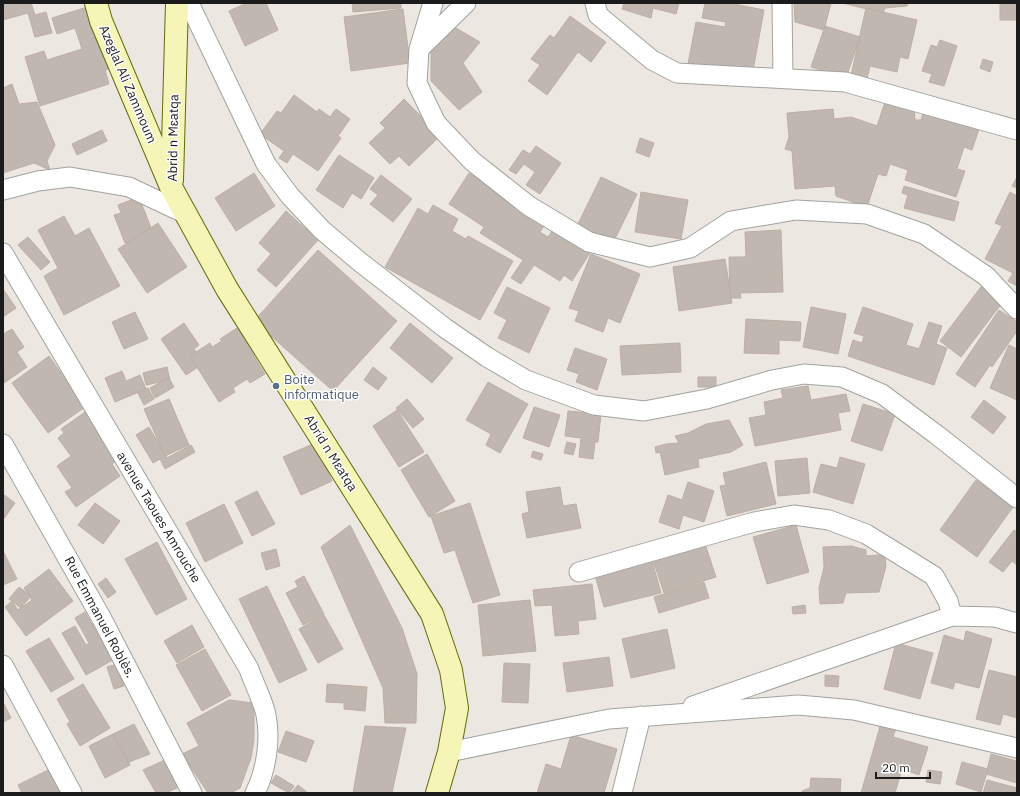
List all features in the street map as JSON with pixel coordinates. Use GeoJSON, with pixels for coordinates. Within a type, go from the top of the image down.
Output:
{"type":"FeatureCollection","features":[{"type":"Feature","properties":{"kind":"main road","name":"Azeglal Ali Zammoum"},"geometry":{"type":"LineString","coordinates":[[96,3],[101,21],[171,187]]}},
{"type":"Feature","properties":{"kind":"main road","name":"Abrid n Mɛatqa"},"geometry":{"type":"LineString","coordinates":[[177,3],[171,187],[227,289],[432,614],[451,670],[457,708],[449,752],[437,793]]}},
{"type":"Feature","properties":{"kind":"street"},"geometry":{"type":"LineString","coordinates":[[189,3],[266,164],[290,196],[322,230],[360,262],[445,328],[493,361],[526,380],[594,405],[644,411],[707,399],[772,380],[804,374],[842,377],[882,394],[1017,498]]}},
{"type":"Feature","properties":{"kind":"street"},"geometry":{"type":"LineString","coordinates":[[433,3],[419,49],[417,84],[436,123],[472,161],[529,206],[590,242],[650,258],[690,248],[731,221],[796,210],[867,214],[924,234],[986,276],[1017,309]]}},
{"type":"Feature","properties":{"kind":"street"},"geometry":{"type":"LineString","coordinates":[[419,49],[466,3]]}},
{"type":"Feature","properties":{"kind":"street"},"geometry":{"type":"LineString","coordinates":[[595,3],[598,15],[652,60],[677,73],[846,82],[1017,130]]}},
{"type":"Feature","properties":{"kind":"street"},"geometry":{"type":"LineString","coordinates":[[782,3],[783,78]]}},
{"type":"Feature","properties":{"kind":"street"},"geometry":{"type":"LineString","coordinates":[[3,190],[38,181],[70,178],[129,187],[186,214]]}},
{"type":"Feature","properties":{"kind":"street","name":"avenue Taoues Amrouche"},"geometry":{"type":"LineString","coordinates":[[3,253],[249,669],[266,715],[268,744],[261,780],[255,793]]}},
{"type":"Feature","properties":{"kind":"street","name":"Rue Emmanuel Roblès."},"geometry":{"type":"LineString","coordinates":[[3,444],[102,618],[192,793]]}},
{"type":"Feature","properties":{"kind":"street"},"geometry":{"type":"LineString","coordinates":[[579,572],[754,522],[794,515],[829,520],[866,534],[934,576],[948,601],[952,616]]}},
{"type":"Feature","properties":{"kind":"street"},"geometry":{"type":"LineString","coordinates":[[668,714],[952,616],[995,617],[1017,623]]}},
{"type":"Feature","properties":{"kind":"street"},"geometry":{"type":"LineString","coordinates":[[3,665],[72,793]]}},
{"type":"Feature","properties":{"kind":"street"},"geometry":{"type":"LineString","coordinates":[[449,752],[609,719],[798,705],[854,710],[1017,748]]}},
{"type":"Feature","properties":{"kind":"street"},"geometry":{"type":"LineString","coordinates":[[622,793],[641,716]]}},
{"type":"Feature","properties":{"kind":"building"},"geometry":{"type":"Polygon","coordinates":[[[3,3],[31,3],[35,15],[46,12],[52,33],[35,37],[28,13],[3,20],[3,3]]]}},
{"type":"Feature","properties":{"kind":"building"},"geometry":{"type":"Polygon","coordinates":[[[247,3],[266,3],[278,30],[245,46],[229,11],[247,3]]]}},
{"type":"Feature","properties":{"kind":"building"},"geometry":{"type":"Polygon","coordinates":[[[352,3],[401,3],[401,8],[353,12],[352,3]]]}},
{"type":"Feature","properties":{"kind":"building"},"geometry":{"type":"Polygon","coordinates":[[[624,3],[679,3],[676,14],[653,8],[651,18],[622,9],[624,3]]]}},
{"type":"Feature","properties":{"kind":"building"},"geometry":{"type":"Polygon","coordinates":[[[705,3],[729,3],[764,10],[752,76],[688,64],[696,22],[725,27],[726,22],[702,18],[705,3]]]}},
{"type":"Feature","properties":{"kind":"building"},"geometry":{"type":"Polygon","coordinates":[[[794,3],[831,3],[824,30],[795,22],[794,3]]]}},
{"type":"Feature","properties":{"kind":"building"},"geometry":{"type":"Polygon","coordinates":[[[842,3],[908,3],[907,6],[885,8],[883,13],[842,3]]]}},
{"type":"Feature","properties":{"kind":"building"},"geometry":{"type":"Polygon","coordinates":[[[1000,3],[1017,3],[1017,20],[1000,20],[1000,3]]]}},
{"type":"Feature","properties":{"kind":"building"},"geometry":{"type":"Polygon","coordinates":[[[94,5],[114,67],[105,70],[109,84],[40,106],[25,57],[44,51],[47,60],[82,49],[75,28],[57,34],[52,18],[94,5]]]}},
{"type":"Feature","properties":{"kind":"building"},"geometry":{"type":"Polygon","coordinates":[[[866,8],[917,20],[908,59],[900,57],[897,72],[870,66],[866,83],[850,80],[866,8]]]}},
{"type":"Feature","properties":{"kind":"building"},"geometry":{"type":"Polygon","coordinates":[[[403,9],[410,63],[351,71],[344,17],[403,9]]]}},
{"type":"Feature","properties":{"kind":"building"},"geometry":{"type":"Polygon","coordinates":[[[570,16],[606,42],[591,62],[578,52],[547,95],[528,81],[540,65],[531,59],[550,35],[554,38],[570,16]]]}},
{"type":"Feature","properties":{"kind":"building"},"geometry":{"type":"Polygon","coordinates":[[[449,24],[480,42],[463,63],[482,92],[459,110],[431,81],[431,49],[449,24]]]}},
{"type":"Feature","properties":{"kind":"building"},"geometry":{"type":"Polygon","coordinates":[[[825,26],[860,37],[846,78],[811,67],[825,26]]]}},
{"type":"Feature","properties":{"kind":"building"},"geometry":{"type":"Polygon","coordinates":[[[940,40],[957,46],[944,86],[929,82],[932,74],[922,71],[931,45],[937,47],[940,40]]]}},
{"type":"Feature","properties":{"kind":"building"},"geometry":{"type":"Polygon","coordinates":[[[983,59],[993,62],[990,72],[980,68],[983,59]]]}},
{"type":"Feature","properties":{"kind":"building"},"geometry":{"type":"Polygon","coordinates":[[[12,84],[19,104],[37,102],[55,145],[47,161],[50,170],[34,163],[3,173],[3,88],[12,84]]]}},
{"type":"Feature","properties":{"kind":"building"},"geometry":{"type":"Polygon","coordinates":[[[294,95],[317,112],[319,109],[330,117],[336,109],[350,119],[338,136],[341,138],[318,171],[293,154],[287,163],[279,158],[284,151],[260,134],[277,111],[281,113],[294,95]]]}},
{"type":"Feature","properties":{"kind":"building"},"geometry":{"type":"Polygon","coordinates":[[[404,99],[440,136],[409,166],[399,156],[390,164],[369,143],[385,128],[380,123],[404,99]]]}},
{"type":"Feature","properties":{"kind":"building"},"geometry":{"type":"Polygon","coordinates":[[[886,99],[914,108],[915,120],[921,120],[924,109],[980,126],[972,150],[964,147],[957,169],[965,171],[956,197],[905,180],[908,170],[890,164],[886,176],[878,174],[867,207],[836,196],[835,186],[795,189],[792,151],[785,149],[789,137],[787,113],[833,109],[834,119],[851,117],[877,126],[886,99]]]}},
{"type":"Feature","properties":{"kind":"building"},"geometry":{"type":"Polygon","coordinates":[[[102,130],[107,141],[77,155],[72,144],[102,130]]]}},
{"type":"Feature","properties":{"kind":"building"},"geometry":{"type":"Polygon","coordinates":[[[640,138],[654,143],[649,157],[636,152],[640,138]]]}},
{"type":"Feature","properties":{"kind":"building"},"geometry":{"type":"Polygon","coordinates":[[[536,146],[561,163],[540,194],[526,185],[535,172],[524,164],[516,174],[509,170],[523,150],[530,154],[536,146]]]}},
{"type":"Feature","properties":{"kind":"building"},"geometry":{"type":"Polygon","coordinates":[[[339,155],[374,178],[361,199],[352,193],[343,208],[316,190],[339,155]]]}},
{"type":"Feature","properties":{"kind":"building"},"geometry":{"type":"Polygon","coordinates":[[[254,173],[275,206],[236,231],[215,198],[254,173]]]}},
{"type":"Feature","properties":{"kind":"building"},"geometry":{"type":"Polygon","coordinates":[[[469,173],[546,223],[540,232],[548,237],[555,227],[592,250],[572,281],[564,275],[560,281],[534,265],[521,284],[511,278],[523,260],[480,233],[484,227],[449,204],[469,173]]]}},
{"type":"Feature","properties":{"kind":"building"},"geometry":{"type":"Polygon","coordinates":[[[381,175],[412,199],[393,222],[370,204],[378,195],[370,189],[381,175]]]}},
{"type":"Feature","properties":{"kind":"building"},"geometry":{"type":"Polygon","coordinates":[[[601,177],[637,194],[612,245],[576,228],[601,177]]]}},
{"type":"Feature","properties":{"kind":"building"},"geometry":{"type":"Polygon","coordinates":[[[1017,177],[1017,188],[1012,186],[1017,177]]]}},
{"type":"Feature","properties":{"kind":"building"},"geometry":{"type":"Polygon","coordinates":[[[904,186],[959,202],[954,221],[904,208],[908,195],[902,193],[904,186]]]}},
{"type":"Feature","properties":{"kind":"building"},"geometry":{"type":"Polygon","coordinates":[[[641,192],[688,200],[681,239],[635,232],[641,192]]]}},
{"type":"Feature","properties":{"kind":"building"},"geometry":{"type":"Polygon","coordinates":[[[1010,192],[1017,196],[1017,286],[1008,281],[1013,273],[985,259],[1002,226],[995,223],[1010,192]]]}},
{"type":"Feature","properties":{"kind":"building"},"geometry":{"type":"Polygon","coordinates":[[[139,197],[153,233],[125,243],[114,215],[121,213],[118,205],[139,197]]]}},
{"type":"Feature","properties":{"kind":"building"},"geometry":{"type":"Polygon","coordinates":[[[433,205],[458,219],[452,231],[466,239],[468,236],[513,261],[480,320],[385,267],[418,208],[428,214],[433,205]]]}},
{"type":"Feature","properties":{"kind":"building"},"geometry":{"type":"Polygon","coordinates":[[[286,211],[318,240],[276,287],[257,270],[271,254],[259,243],[286,211]]]}},
{"type":"Feature","properties":{"kind":"building"},"geometry":{"type":"Polygon","coordinates":[[[64,216],[75,236],[89,228],[120,286],[64,315],[44,276],[58,268],[38,230],[64,216]]]}},
{"type":"Feature","properties":{"kind":"building"},"geometry":{"type":"Polygon","coordinates":[[[158,223],[187,267],[147,293],[118,249],[158,223]]]}},
{"type":"Feature","properties":{"kind":"building"},"geometry":{"type":"Polygon","coordinates":[[[781,230],[783,292],[740,293],[741,298],[730,298],[729,257],[746,257],[745,232],[781,230]]]}},
{"type":"Feature","properties":{"kind":"building"},"geometry":{"type":"Polygon","coordinates":[[[28,237],[50,262],[41,270],[18,245],[28,237]]]}},
{"type":"Feature","properties":{"kind":"building"},"geometry":{"type":"Polygon","coordinates":[[[318,250],[397,321],[333,391],[254,321],[318,250]]]}},
{"type":"Feature","properties":{"kind":"building"},"geometry":{"type":"Polygon","coordinates":[[[591,254],[640,274],[620,323],[608,318],[603,332],[575,321],[579,311],[569,308],[591,254]]]}},
{"type":"Feature","properties":{"kind":"building"},"geometry":{"type":"Polygon","coordinates":[[[725,259],[732,303],[679,311],[673,267],[725,259]]]}},
{"type":"Feature","properties":{"kind":"building"},"geometry":{"type":"Polygon","coordinates":[[[984,283],[1005,299],[961,357],[940,341],[984,283]]]}},
{"type":"Feature","properties":{"kind":"building"},"geometry":{"type":"Polygon","coordinates":[[[507,287],[550,308],[529,353],[498,338],[507,320],[494,313],[507,287]]]}},
{"type":"Feature","properties":{"kind":"building"},"geometry":{"type":"Polygon","coordinates":[[[3,289],[16,308],[3,317],[3,289]]]}},
{"type":"Feature","properties":{"kind":"building"},"geometry":{"type":"Polygon","coordinates":[[[811,307],[846,314],[838,354],[803,347],[811,307]]]}},
{"type":"Feature","properties":{"kind":"building"},"geometry":{"type":"Polygon","coordinates":[[[863,307],[913,324],[906,345],[919,349],[929,322],[942,326],[936,344],[947,348],[934,385],[848,356],[853,340],[862,343],[864,336],[854,333],[863,307]]]}},
{"type":"Feature","properties":{"kind":"building"},"geometry":{"type":"Polygon","coordinates":[[[999,310],[1017,322],[1017,331],[992,367],[990,365],[975,387],[956,374],[999,310]]]}},
{"type":"Feature","properties":{"kind":"building"},"geometry":{"type":"Polygon","coordinates":[[[135,312],[148,339],[124,349],[112,322],[135,312]]]}},
{"type":"Feature","properties":{"kind":"building"},"geometry":{"type":"Polygon","coordinates":[[[746,319],[801,322],[800,341],[779,340],[779,354],[744,353],[746,319]]]}},
{"type":"Feature","properties":{"kind":"building"},"geometry":{"type":"Polygon","coordinates":[[[184,323],[199,345],[194,349],[204,363],[186,375],[161,339],[184,323]]]}},
{"type":"Feature","properties":{"kind":"building"},"geometry":{"type":"Polygon","coordinates":[[[410,323],[453,358],[432,383],[390,348],[410,323]]]}},
{"type":"Feature","properties":{"kind":"building"},"geometry":{"type":"Polygon","coordinates":[[[237,328],[265,374],[250,383],[247,379],[233,388],[235,392],[219,402],[190,356],[210,343],[212,347],[222,341],[220,339],[237,328]]]}},
{"type":"Feature","properties":{"kind":"building"},"geometry":{"type":"Polygon","coordinates":[[[12,329],[24,347],[17,352],[27,367],[4,383],[3,334],[12,329]]]}},
{"type":"Feature","properties":{"kind":"building"},"geometry":{"type":"Polygon","coordinates":[[[680,343],[681,372],[622,375],[620,346],[680,343]]]}},
{"type":"Feature","properties":{"kind":"building"},"geometry":{"type":"Polygon","coordinates":[[[1009,345],[1017,349],[1017,400],[990,388],[1009,345]]]}},
{"type":"Feature","properties":{"kind":"building"},"geometry":{"type":"Polygon","coordinates":[[[575,348],[607,359],[597,390],[576,382],[579,374],[567,370],[575,348]]]}},
{"type":"Feature","properties":{"kind":"building"},"geometry":{"type":"Polygon","coordinates":[[[49,356],[85,407],[48,433],[12,383],[49,356]]]}},
{"type":"Feature","properties":{"kind":"building"},"geometry":{"type":"Polygon","coordinates":[[[167,367],[170,380],[146,385],[143,373],[167,367]]]}},
{"type":"Feature","properties":{"kind":"building"},"geometry":{"type":"Polygon","coordinates":[[[373,367],[387,378],[378,390],[364,380],[373,367]]]}},
{"type":"Feature","properties":{"kind":"building"},"geometry":{"type":"Polygon","coordinates":[[[122,371],[126,381],[140,375],[146,389],[115,402],[105,378],[122,371]]]}},
{"type":"Feature","properties":{"kind":"building"},"geometry":{"type":"Polygon","coordinates":[[[698,377],[716,377],[716,387],[698,387],[698,377]]]}},
{"type":"Feature","properties":{"kind":"building"},"geometry":{"type":"Polygon","coordinates":[[[169,378],[174,387],[155,398],[150,388],[169,378]]]}},
{"type":"Feature","properties":{"kind":"building"},"geometry":{"type":"Polygon","coordinates":[[[488,382],[528,404],[500,453],[486,445],[491,434],[466,420],[488,382]]]}},
{"type":"Feature","properties":{"kind":"building"},"geometry":{"type":"Polygon","coordinates":[[[808,386],[811,400],[846,394],[850,411],[838,413],[841,430],[755,446],[749,418],[766,415],[764,402],[783,398],[781,390],[808,386]]]}},
{"type":"Feature","properties":{"kind":"building"},"geometry":{"type":"Polygon","coordinates":[[[148,388],[154,399],[144,405],[138,393],[148,388]]]}},
{"type":"Feature","properties":{"kind":"building"},"geometry":{"type":"Polygon","coordinates":[[[169,399],[189,445],[165,456],[144,409],[169,399]]]}},
{"type":"Feature","properties":{"kind":"building"},"geometry":{"type":"Polygon","coordinates":[[[407,399],[424,419],[413,428],[396,408],[407,399]]]}},
{"type":"Feature","properties":{"kind":"building"},"geometry":{"type":"Polygon","coordinates":[[[984,400],[1006,417],[993,434],[971,417],[984,400]]]}},
{"type":"Feature","properties":{"kind":"building"},"geometry":{"type":"Polygon","coordinates":[[[863,404],[895,414],[882,451],[851,441],[863,404]]]}},
{"type":"Feature","properties":{"kind":"building"},"geometry":{"type":"Polygon","coordinates":[[[534,407],[560,415],[549,447],[523,438],[534,407]]]}},
{"type":"Feature","properties":{"kind":"building"},"geometry":{"type":"Polygon","coordinates":[[[88,410],[122,456],[112,464],[120,476],[76,507],[65,492],[72,488],[57,466],[71,456],[58,438],[64,433],[61,429],[88,410]]]}},
{"type":"Feature","properties":{"kind":"building"},"geometry":{"type":"Polygon","coordinates":[[[397,410],[424,452],[399,467],[373,426],[397,410]]]}},
{"type":"Feature","properties":{"kind":"building"},"geometry":{"type":"Polygon","coordinates":[[[568,411],[601,414],[598,442],[595,442],[593,459],[579,457],[581,438],[565,436],[568,411]]]}},
{"type":"Feature","properties":{"kind":"building"},"geometry":{"type":"Polygon","coordinates":[[[729,420],[743,445],[731,452],[698,459],[699,467],[665,475],[660,452],[656,453],[655,447],[679,443],[675,436],[688,433],[706,424],[729,420]]]}},
{"type":"Feature","properties":{"kind":"building"},"geometry":{"type":"Polygon","coordinates":[[[149,427],[167,458],[191,445],[195,452],[165,469],[160,459],[153,463],[136,435],[149,427]]]}},
{"type":"Feature","properties":{"kind":"building"},"geometry":{"type":"Polygon","coordinates":[[[567,442],[576,444],[573,455],[564,453],[567,442]]]}},
{"type":"Feature","properties":{"kind":"building"},"geometry":{"type":"Polygon","coordinates":[[[315,443],[332,481],[301,495],[283,457],[315,443]]]}},
{"type":"Feature","properties":{"kind":"building"},"geometry":{"type":"Polygon","coordinates":[[[533,451],[543,454],[541,460],[531,457],[533,451]]]}},
{"type":"Feature","properties":{"kind":"building"},"geometry":{"type":"Polygon","coordinates":[[[427,454],[455,501],[429,517],[401,470],[427,454]]]}},
{"type":"Feature","properties":{"kind":"building"},"geometry":{"type":"Polygon","coordinates":[[[840,457],[865,464],[853,504],[813,492],[821,464],[837,468],[840,457]]]}},
{"type":"Feature","properties":{"kind":"building"},"geometry":{"type":"Polygon","coordinates":[[[807,458],[810,493],[778,496],[775,461],[807,458]]]}},
{"type":"Feature","properties":{"kind":"building"},"geometry":{"type":"Polygon","coordinates":[[[766,462],[776,504],[727,516],[720,486],[726,485],[723,473],[766,462]]]}},
{"type":"Feature","properties":{"kind":"building"},"geometry":{"type":"Polygon","coordinates":[[[976,480],[1013,507],[977,557],[940,530],[976,480]]]}},
{"type":"Feature","properties":{"kind":"building"},"geometry":{"type":"Polygon","coordinates":[[[688,482],[714,491],[704,522],[683,515],[679,529],[659,522],[668,495],[682,500],[688,482]]]}},
{"type":"Feature","properties":{"kind":"building"},"geometry":{"type":"Polygon","coordinates":[[[560,487],[563,506],[576,504],[581,528],[527,538],[522,514],[529,512],[526,492],[560,487]]]}},
{"type":"Feature","properties":{"kind":"building"},"geometry":{"type":"Polygon","coordinates":[[[257,491],[275,524],[252,536],[235,502],[257,491]]]}},
{"type":"Feature","properties":{"kind":"building"},"geometry":{"type":"Polygon","coordinates":[[[3,494],[15,503],[3,520],[3,494]]]}},
{"type":"Feature","properties":{"kind":"building"},"geometry":{"type":"Polygon","coordinates":[[[95,503],[120,521],[103,544],[78,525],[95,503]]]}},
{"type":"Feature","properties":{"kind":"building"},"geometry":{"type":"Polygon","coordinates":[[[470,503],[500,595],[473,603],[455,550],[444,553],[431,516],[470,503]]]}},
{"type":"Feature","properties":{"kind":"building"},"geometry":{"type":"Polygon","coordinates":[[[224,504],[243,543],[205,562],[186,523],[224,504]]]}},
{"type":"Feature","properties":{"kind":"building"},"geometry":{"type":"Polygon","coordinates":[[[350,525],[402,628],[417,674],[416,723],[385,723],[383,688],[321,547],[350,525]]]}},
{"type":"Feature","properties":{"kind":"building"},"geometry":{"type":"Polygon","coordinates":[[[796,525],[809,572],[767,584],[753,537],[796,525]]]}},
{"type":"Feature","properties":{"kind":"building"},"geometry":{"type":"Polygon","coordinates":[[[1014,530],[1017,532],[1017,565],[1012,561],[1003,572],[989,562],[1014,530]]]}},
{"type":"Feature","properties":{"kind":"building"},"geometry":{"type":"Polygon","coordinates":[[[704,541],[716,577],[664,593],[652,557],[704,541]]]}},
{"type":"Feature","properties":{"kind":"building"},"geometry":{"type":"Polygon","coordinates":[[[157,542],[187,599],[156,615],[125,559],[157,542]]]}},
{"type":"Feature","properties":{"kind":"building"},"geometry":{"type":"Polygon","coordinates":[[[851,546],[866,550],[866,556],[878,555],[885,557],[886,566],[879,592],[846,593],[843,603],[820,604],[819,588],[824,567],[823,547],[851,546]]]}},
{"type":"Feature","properties":{"kind":"building"},"geometry":{"type":"Polygon","coordinates":[[[276,549],[280,566],[266,570],[261,553],[276,549]]]}},
{"type":"Feature","properties":{"kind":"building"},"geometry":{"type":"Polygon","coordinates":[[[3,551],[17,579],[3,585],[3,551]]]}},
{"type":"Feature","properties":{"kind":"building"},"geometry":{"type":"Polygon","coordinates":[[[651,557],[661,593],[604,607],[594,572],[651,557]]]}},
{"type":"Feature","properties":{"kind":"building"},"geometry":{"type":"Polygon","coordinates":[[[49,569],[73,601],[26,636],[5,607],[12,601],[18,610],[32,600],[24,588],[49,569]]]}},
{"type":"Feature","properties":{"kind":"building"},"geometry":{"type":"Polygon","coordinates":[[[304,576],[324,614],[303,625],[286,593],[298,587],[295,581],[304,576]]]}},
{"type":"Feature","properties":{"kind":"building"},"geometry":{"type":"Polygon","coordinates":[[[106,578],[116,592],[108,598],[98,584],[106,578]]]}},
{"type":"Feature","properties":{"kind":"building"},"geometry":{"type":"Polygon","coordinates":[[[704,582],[709,598],[659,613],[654,597],[704,582]]]}},
{"type":"Feature","properties":{"kind":"building"},"geometry":{"type":"Polygon","coordinates":[[[592,584],[596,619],[578,621],[579,634],[555,636],[552,605],[535,606],[533,590],[592,584]]]}},
{"type":"Feature","properties":{"kind":"building"},"geometry":{"type":"Polygon","coordinates":[[[267,586],[307,670],[279,683],[239,599],[267,586]]]}},
{"type":"Feature","properties":{"kind":"building"},"geometry":{"type":"Polygon","coordinates":[[[19,587],[31,596],[21,608],[9,599],[19,587]]]}},
{"type":"Feature","properties":{"kind":"building"},"geometry":{"type":"Polygon","coordinates":[[[530,600],[536,651],[483,656],[478,605],[530,600]]]}},
{"type":"Feature","properties":{"kind":"building"},"geometry":{"type":"Polygon","coordinates":[[[805,605],[806,613],[793,614],[792,607],[805,605]]]}},
{"type":"Feature","properties":{"kind":"building"},"geometry":{"type":"Polygon","coordinates":[[[85,612],[113,660],[86,675],[62,633],[75,626],[86,645],[89,643],[75,618],[85,612]]]}},
{"type":"Feature","properties":{"kind":"building"},"geometry":{"type":"Polygon","coordinates":[[[324,615],[343,649],[318,663],[299,629],[324,615]]]}},
{"type":"Feature","properties":{"kind":"building"},"geometry":{"type":"Polygon","coordinates":[[[192,625],[204,647],[177,663],[164,641],[192,625]]]}},
{"type":"Feature","properties":{"kind":"building"},"geometry":{"type":"Polygon","coordinates":[[[667,629],[675,668],[631,678],[622,639],[667,629]]]}},
{"type":"Feature","properties":{"kind":"building"},"geometry":{"type":"Polygon","coordinates":[[[966,631],[992,639],[979,688],[955,682],[953,689],[931,683],[944,635],[964,641],[966,631]]]}},
{"type":"Feature","properties":{"kind":"building"},"geometry":{"type":"Polygon","coordinates":[[[49,638],[74,679],[51,692],[26,651],[49,638]]]}},
{"type":"Feature","properties":{"kind":"building"},"geometry":{"type":"Polygon","coordinates":[[[896,643],[933,653],[920,699],[884,689],[896,643]]]}},
{"type":"Feature","properties":{"kind":"building"},"geometry":{"type":"Polygon","coordinates":[[[205,649],[231,695],[202,711],[176,665],[205,649]]]}},
{"type":"Feature","properties":{"kind":"building"},"geometry":{"type":"Polygon","coordinates":[[[609,657],[613,686],[567,692],[563,663],[609,657]]]}},
{"type":"Feature","properties":{"kind":"building"},"geometry":{"type":"Polygon","coordinates":[[[504,663],[530,664],[528,703],[502,702],[504,663]]]}},
{"type":"Feature","properties":{"kind":"building"},"geometry":{"type":"Polygon","coordinates":[[[117,664],[124,686],[114,689],[107,667],[117,664]]]}},
{"type":"Feature","properties":{"kind":"building"},"geometry":{"type":"Polygon","coordinates":[[[989,670],[1017,677],[1017,718],[1003,714],[1000,725],[976,719],[989,670]]]}},
{"type":"Feature","properties":{"kind":"building"},"geometry":{"type":"Polygon","coordinates":[[[825,675],[839,676],[838,687],[825,686],[825,675]]]}},
{"type":"Feature","properties":{"kind":"building"},"geometry":{"type":"Polygon","coordinates":[[[83,684],[110,728],[80,746],[67,724],[70,722],[57,699],[83,684]]]}},
{"type":"Feature","properties":{"kind":"building"},"geometry":{"type":"Polygon","coordinates":[[[327,684],[367,687],[365,711],[344,709],[344,703],[326,702],[327,684]]]}},
{"type":"Feature","properties":{"kind":"building"},"geometry":{"type":"Polygon","coordinates":[[[229,700],[254,703],[254,740],[251,758],[240,788],[231,793],[208,793],[182,754],[199,746],[187,723],[229,700]]]}},
{"type":"Feature","properties":{"kind":"building"},"geometry":{"type":"Polygon","coordinates":[[[3,702],[11,718],[3,722],[3,702]]]}},
{"type":"Feature","properties":{"kind":"building"},"geometry":{"type":"Polygon","coordinates":[[[881,723],[896,728],[893,737],[928,747],[919,775],[902,769],[895,793],[861,793],[881,723]]]}},
{"type":"Feature","properties":{"kind":"building"},"geometry":{"type":"Polygon","coordinates":[[[134,724],[150,754],[129,762],[113,734],[134,724]]]}},
{"type":"Feature","properties":{"kind":"building"},"geometry":{"type":"Polygon","coordinates":[[[365,726],[406,728],[392,793],[353,793],[365,726]]]}},
{"type":"Feature","properties":{"kind":"building"},"geometry":{"type":"Polygon","coordinates":[[[286,731],[314,741],[306,762],[278,752],[286,731]]]}},
{"type":"Feature","properties":{"kind":"building"},"geometry":{"type":"Polygon","coordinates":[[[113,734],[130,765],[105,778],[89,746],[113,734]]]}},
{"type":"Feature","properties":{"kind":"building"},"geometry":{"type":"Polygon","coordinates":[[[571,735],[617,749],[604,793],[537,793],[546,764],[561,769],[571,735]]]}},
{"type":"Feature","properties":{"kind":"building"},"geometry":{"type":"Polygon","coordinates":[[[991,754],[1017,761],[1017,783],[986,774],[991,754]]]}},
{"type":"Feature","properties":{"kind":"building"},"geometry":{"type":"Polygon","coordinates":[[[165,760],[179,787],[166,793],[156,793],[143,770],[165,760]]]}},
{"type":"Feature","properties":{"kind":"building"},"geometry":{"type":"Polygon","coordinates":[[[962,762],[988,769],[981,792],[956,784],[962,762]]]}},
{"type":"Feature","properties":{"kind":"building"},"geometry":{"type":"Polygon","coordinates":[[[50,769],[62,793],[22,793],[18,785],[50,769]]]}},
{"type":"Feature","properties":{"kind":"building"},"geometry":{"type":"Polygon","coordinates":[[[928,770],[942,772],[940,784],[926,782],[928,770]]]}},
{"type":"Feature","properties":{"kind":"building"},"geometry":{"type":"Polygon","coordinates":[[[276,775],[294,786],[289,793],[271,783],[276,775]]]}},
{"type":"Feature","properties":{"kind":"building"},"geometry":{"type":"Polygon","coordinates":[[[811,778],[841,779],[840,793],[802,793],[802,791],[810,788],[811,778]]]}},
{"type":"Feature","properties":{"kind":"building"},"geometry":{"type":"Polygon","coordinates":[[[987,780],[1017,788],[1017,793],[983,793],[987,780]]]}},
{"type":"Feature","properties":{"kind":"building"},"geometry":{"type":"Polygon","coordinates":[[[298,785],[308,793],[291,793],[298,785]]]}},
{"type":"Feature","properties":{"kind":"place","name":"Boite informatique"},"geometry":{"type":"Point","coordinates":[276,386]}}]}
